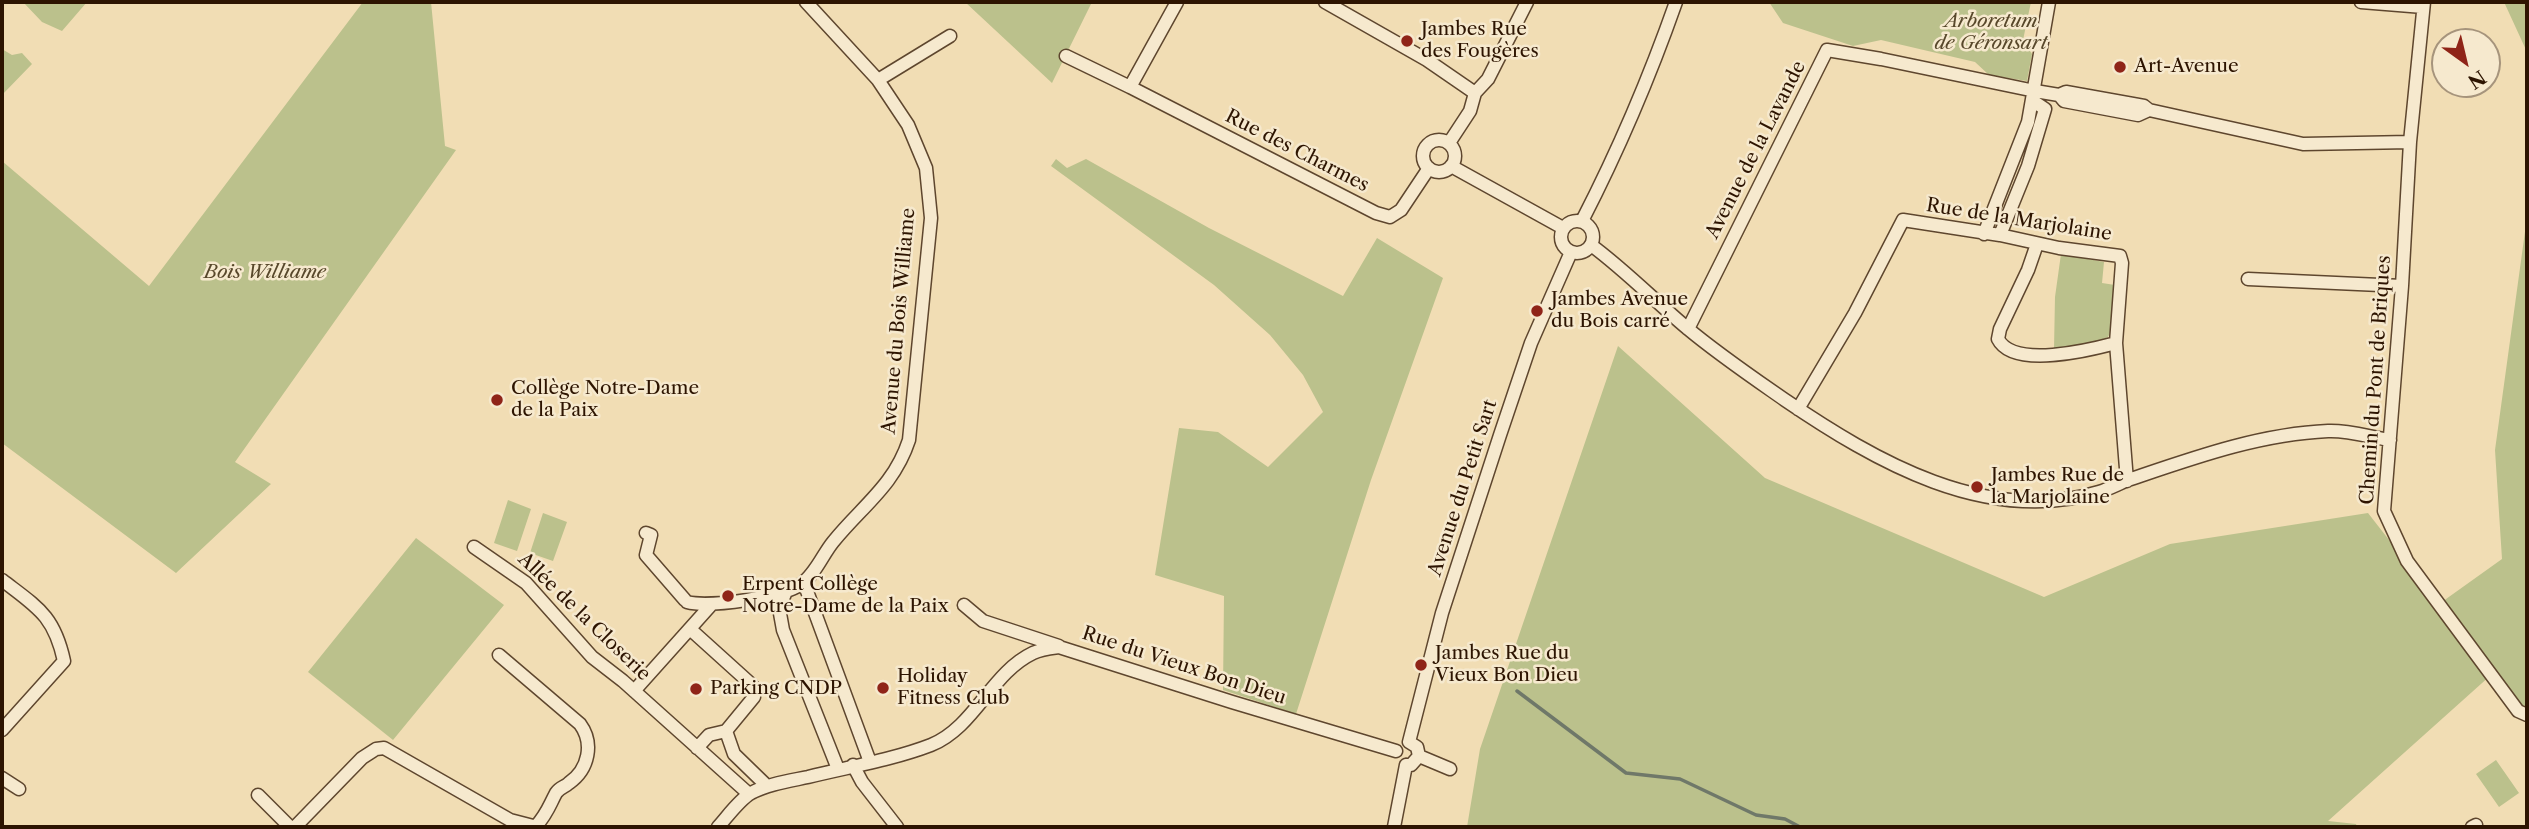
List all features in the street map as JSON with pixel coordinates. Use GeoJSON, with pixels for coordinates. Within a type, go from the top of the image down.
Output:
{"type":"FeatureCollection","features":[{"type":"Feature","properties":{"kind":"street","name":"Avenue du Bois Williame"},"geometry":{"type":"LineString","coordinates":[[804,583],[834,541],[886,485],[897,469],[909,440],[931,218],[926,168],[908,125],[878,80],[806,2]]}},
{"type":"Feature","properties":{"kind":"street"},"geometry":{"type":"LineString","coordinates":[[1130,87],[1177,2]]}},
{"type":"Feature","properties":{"kind":"street"},"geometry":{"type":"LineString","coordinates":[[1325,2],[1427,60],[1475,93]]}},
{"type":"Feature","properties":{"kind":"street"},"geometry":{"type":"LineString","coordinates":[[1449,143],[1470,111],[1475,93],[1488,79],[1527,2]]}},
{"type":"Feature","properties":{"kind":"street"},"geometry":{"type":"LineString","coordinates":[[1582,221],[1653,64],[1676,2]]}},
{"type":"Feature","properties":{"kind":"street"},"geometry":{"type":"LineString","coordinates":[[1984,234],[2028,122],[2049,2]]}},
{"type":"Feature","properties":{"kind":"street"},"geometry":{"type":"LineString","coordinates":[[2361,2],[2423,4]]}},
{"type":"Feature","properties":{"kind":"street","name":"Chemin du Pont de Briques"},"geometry":{"type":"LineString","coordinates":[[2423,4],[2410,142],[2402,286],[2384,511],[2407,561],[2518,711],[2527,715]]}},
{"type":"Feature","properties":{"kind":"street"},"geometry":{"type":"LineString","coordinates":[[878,80],[950,36]]}},
{"type":"Feature","properties":{"kind":"street","name":"Avenue de la Lavande"},"geometry":{"type":"LineString","coordinates":[[1688,329],[1828,50],[1881,59],[2034,96],[2059,95],[2064,102],[2138,115],[2149,110],[2303,144],[2410,142]]}},
{"type":"Feature","properties":{"kind":"street","name":"Rue des Charmes"},"geometry":{"type":"LineString","coordinates":[[1066,56],[1376,214],[1390,217],[1401,210],[1429,168]]}},
{"type":"Feature","properties":{"kind":"street"},"geometry":{"type":"LineString","coordinates":[[2000,234],[2028,166],[2045,109],[2034,96]]}},
{"type":"Feature","properties":{"kind":"street"},"geometry":{"type":"LineString","coordinates":[[1437,140],[1449,143],[1455,154],[1451,166],[1440,171],[1429,168],[1423,157],[1427,145],[1437,140]]}},
{"type":"Feature","properties":{"kind":"street"},"geometry":{"type":"LineString","coordinates":[[1451,166],[1563,228]]}},
{"type":"Feature","properties":{"kind":"street"},"geometry":{"type":"LineString","coordinates":[[1574,220],[1582,221],[1590,226],[1593,236],[1591,246],[1585,251],[1571,252],[1563,247],[1560,237],[1563,228],[1574,220]]}},
{"type":"Feature","properties":{"kind":"street","name":"Rue de la Marjolaine"},"geometry":{"type":"LineString","coordinates":[[1798,409],[1855,313],[1903,220],[2120,256],[2122,263],[2116,343],[2126,481]]}},
{"type":"Feature","properties":{"kind":"street"},"geometry":{"type":"LineString","coordinates":[[2037,244],[2028,270],[2000,329],[1997,339],[2001,345],[2007,350],[2025,354],[2054,355],[2116,343]]}},
{"type":"Feature","properties":{"kind":"street"},"geometry":{"type":"LineString","coordinates":[[1591,246],[1611,260],[1688,329],[1798,409],[1867,451],[1918,477],[1964,492],[2009,500],[2053,501],[2099,492],[2213,452],[2268,438],[2330,430],[2390,440]]}},
{"type":"Feature","properties":{"kind":"street","name":"Avenue du Petit Sart"},"geometry":{"type":"LineString","coordinates":[[1409,742],[1442,613],[1500,435],[1531,343],[1571,252]]}},
{"type":"Feature","properties":{"kind":"street"},"geometry":{"type":"LineString","coordinates":[[2248,279],[2402,286]]}},
{"type":"Feature","properties":{"kind":"street"},"geometry":{"type":"LineString","coordinates":[[646,533],[651,535],[646,555],[686,601],[711,605],[785,594],[804,583],[870,762]]}},
{"type":"Feature","properties":{"kind":"street","name":"Allée de la Closerie"},"geometry":{"type":"LineString","coordinates":[[474,547],[526,583],[592,657],[749,794]]}},
{"type":"Feature","properties":{"kind":"street"},"geometry":{"type":"LineString","coordinates":[[2,580],[44,612],[59,637],[64,661],[2,730]]}},
{"type":"Feature","properties":{"kind":"street"},"geometry":{"type":"LineString","coordinates":[[718,827],[749,794],[767,786],[838,769],[783,630],[779,608],[785,594]]}},
{"type":"Feature","properties":{"kind":"street"},"geometry":{"type":"LineString","coordinates":[[702,615],[718,608],[754,604],[779,608]]}},
{"type":"Feature","properties":{"kind":"street"},"geometry":{"type":"LineString","coordinates":[[634,691],[711,605]]}},
{"type":"Feature","properties":{"kind":"street"},"geometry":{"type":"LineString","coordinates":[[964,605],[984,621],[1059,647]]}},
{"type":"Feature","properties":{"kind":"street"},"geometry":{"type":"LineString","coordinates":[[690,629],[752,685],[754,690],[751,703],[726,731],[709,735],[697,748]]}},
{"type":"Feature","properties":{"kind":"street","name":"Rue du Vieux Bon Dieu"},"geometry":{"type":"LineString","coordinates":[[838,769],[933,744],[954,731],[971,715],[989,691],[1019,662],[1035,652],[1059,647],[1396,751]]}},
{"type":"Feature","properties":{"kind":"street"},"geometry":{"type":"LineString","coordinates":[[258,795],[293,827],[369,752],[384,748],[510,820],[537,827],[559,790],[572,781],[586,764],[589,753],[586,732],[499,655]]}},
{"type":"Feature","properties":{"kind":"street"},"geometry":{"type":"LineString","coordinates":[[726,731],[734,754],[767,786]]}},
{"type":"Feature","properties":{"kind":"street"},"geometry":{"type":"LineString","coordinates":[[1409,742],[1417,747],[1419,756],[1411,765],[1406,765],[1398,760],[1396,751],[1403,743],[1409,742]]}},
{"type":"Feature","properties":{"kind":"street"},"geometry":{"type":"LineString","coordinates":[[1419,756],[1450,769]]}},
{"type":"Feature","properties":{"kind":"street"},"geometry":{"type":"LineString","coordinates":[[853,765],[862,782],[897,827]]}},
{"type":"Feature","properties":{"kind":"street"},"geometry":{"type":"LineString","coordinates":[[1394,827],[1406,765]]}},
{"type":"Feature","properties":{"kind":"street"},"geometry":{"type":"LineString","coordinates":[[2,778],[19,789]]}},
{"type":"Feature","properties":{"kind":"green space"},"geometry":{"type":"Polygon","coordinates":[[[23,2],[87,2],[62,31],[42,22],[23,2]]]}},
{"type":"Feature","properties":{"kind":"green space","name":"Bois Williame"},"geometry":{"type":"Polygon","coordinates":[[[363,2],[431,2],[445,146],[456,150],[235,462],[271,484],[176,573],[2,443],[2,161],[149,286],[363,2]]]}},
{"type":"Feature","properties":{"kind":"green space"},"geometry":{"type":"Polygon","coordinates":[[[965,2],[1092,2],[1052,83],[965,2]]]}},
{"type":"Feature","properties":{"kind":"green space","name":"Arboretum de Géronsart"},"geometry":{"type":"Polygon","coordinates":[[[1769,2],[2031,2],[2023,40],[2032,54],[2027,81],[1989,75],[1975,62],[1881,40],[1853,46],[1783,23],[1769,2]]]}},
{"type":"Feature","properties":{"kind":"green space"},"geometry":{"type":"Polygon","coordinates":[[[2504,2],[2527,2],[2527,52],[2504,2]]]}},
{"type":"Feature","properties":{"kind":"green space"},"geometry":{"type":"Polygon","coordinates":[[[2,49],[12,55],[22,53],[32,64],[2,95],[2,49]]]}},
{"type":"Feature","properties":{"kind":"green space"},"geometry":{"type":"Polygon","coordinates":[[[1056,159],[1067,168],[1086,159],[1209,228],[1343,296],[1377,238],[1443,278],[1371,480],[1296,714],[1223,690],[1224,596],[1155,575],[1179,428],[1218,432],[1268,467],[1323,412],[1303,375],[1270,335],[1214,285],[1051,166],[1056,159]]]}},
{"type":"Feature","properties":{"kind":"green space"},"geometry":{"type":"Polygon","coordinates":[[[2527,217],[2527,715],[2491,675],[2328,821],[2356,824],[2357,827],[1467,827],[1480,749],[1618,346],[1765,478],[2044,597],[2170,544],[2368,513],[2439,604],[2502,559],[2495,450],[2527,217]]]}},
{"type":"Feature","properties":{"kind":"green space"},"geometry":{"type":"Polygon","coordinates":[[[2061,254],[2104,262],[2102,283],[2115,285],[2112,329],[2108,337],[2093,343],[2054,349],[2055,297],[2061,254]]]}},
{"type":"Feature","properties":{"kind":"green space"},"geometry":{"type":"Polygon","coordinates":[[[508,500],[531,509],[517,551],[494,543],[508,500]]]}},
{"type":"Feature","properties":{"kind":"green space"},"geometry":{"type":"Polygon","coordinates":[[[543,513],[567,522],[553,561],[530,553],[543,513]]]}},
{"type":"Feature","properties":{"kind":"green space"},"geometry":{"type":"Polygon","coordinates":[[[416,538],[504,605],[393,740],[308,672],[416,538]]]}},
{"type":"Feature","properties":{"kind":"green space"},"geometry":{"type":"Polygon","coordinates":[[[2496,760],[2519,793],[2499,807],[2476,774],[2496,760]]]}},
{"type":"Feature","properties":{"kind":"waterway"},"geometry":{"type":"LineString","coordinates":[[1517,691],[1626,773],[1680,779],[1756,815],[1785,819],[1800,827]]}},
{"type":"Feature","properties":{"kind":"place","name":"Jambes Rue des Fougères"},"geometry":{"type":"Point","coordinates":[1407,41]}},
{"type":"Feature","properties":{"kind":"place","name":"Art-Avenue"},"geometry":{"type":"Point","coordinates":[2120,67]}},
{"type":"Feature","properties":{"kind":"place","name":"Jambes Avenue du Bois carré"},"geometry":{"type":"Point","coordinates":[1537,311]}},
{"type":"Feature","properties":{"kind":"place","name":"Collège Notre-Dame de la Paix"},"geometry":{"type":"Point","coordinates":[497,400]}},
{"type":"Feature","properties":{"kind":"place","name":"Jambes Rue de la Marjolaine"},"geometry":{"type":"Point","coordinates":[1977,487]}},
{"type":"Feature","properties":{"kind":"place","name":"Erpent Collège Notre-Dame de la Paix"},"geometry":{"type":"Point","coordinates":[728,596]}},
{"type":"Feature","properties":{"kind":"place","name":"Jambes Rue du Vieux Bon Dieu"},"geometry":{"type":"Point","coordinates":[1421,665]}},
{"type":"Feature","properties":{"kind":"place","name":"Holiday Fitness Club"},"geometry":{"type":"Point","coordinates":[883,688]}},
{"type":"Feature","properties":{"kind":"place","name":"Parking CNDP"},"geometry":{"type":"Point","coordinates":[696,689]}}]}
